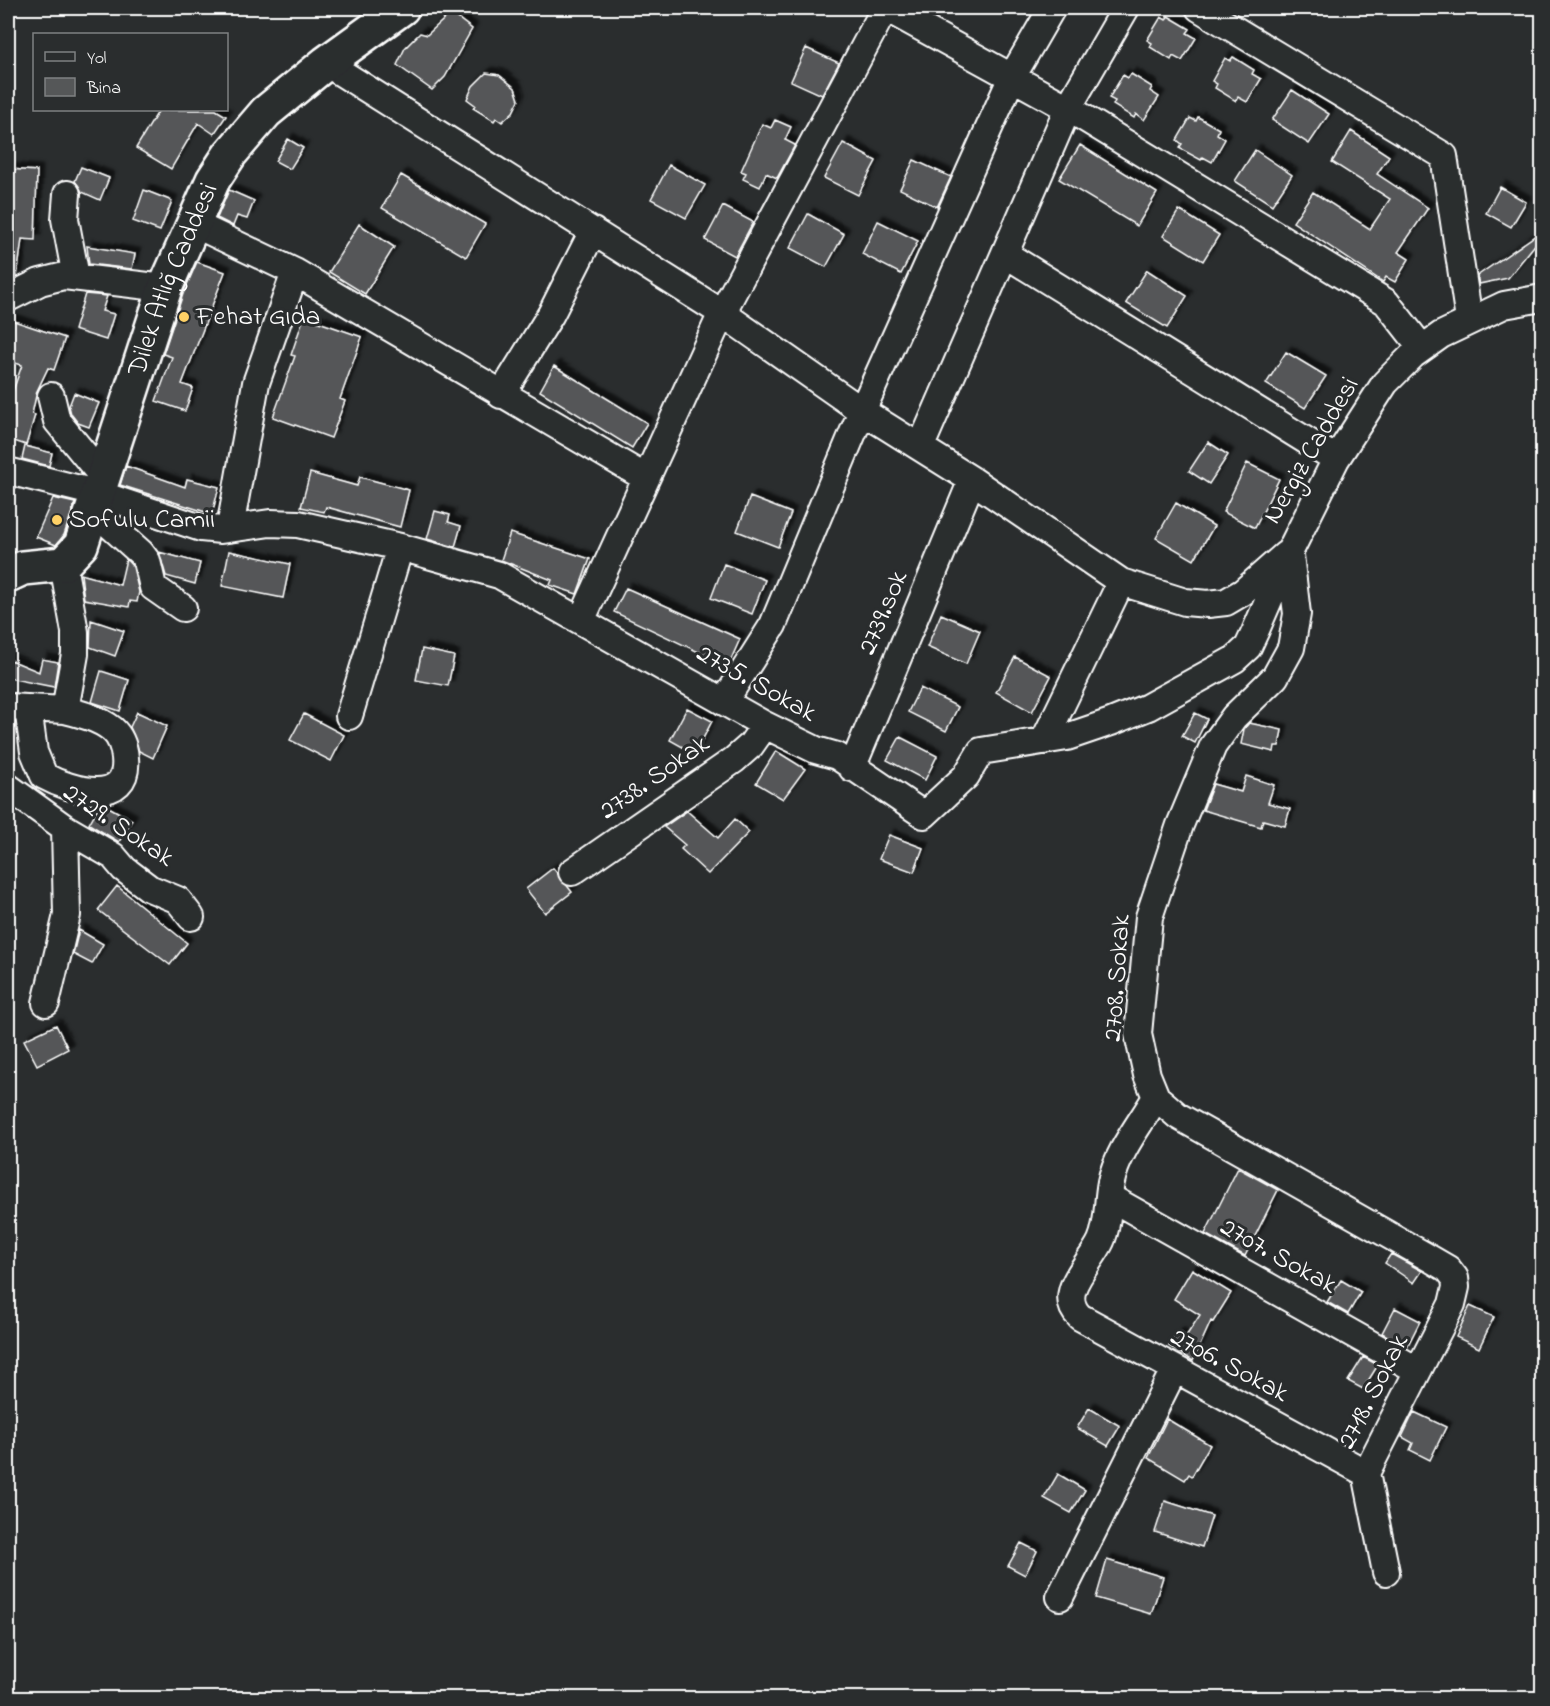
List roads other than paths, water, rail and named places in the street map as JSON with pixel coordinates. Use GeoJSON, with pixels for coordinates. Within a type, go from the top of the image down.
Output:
{"type":"FeatureCollection","features":[{"type":"Feature","properties":{"kind":"main road","name":"Dilek Atlığ Caddesi"},"geometry":{"type":"LineString","coordinates":[[63,564],[81,545],[96,493],[165,288],[213,180],[248,132],[266,112],[326,63],[402,8]]}},
{"type":"Feature","properties":{"kind":"main road"},"geometry":{"type":"LineString","coordinates":[[8,575],[23,568],[63,564]]}},
{"type":"Feature","properties":{"kind":"street"},"geometry":{"type":"LineString","coordinates":[[581,621],[722,313],[885,8],[1068,108],[1386,302],[1422,348]]}},
{"type":"Feature","properties":{"kind":"street"},"geometry":{"type":"LineString","coordinates":[[724,702],[773,625],[862,411],[1012,77],[1052,8]]}},
{"type":"Feature","properties":{"kind":"street"},"geometry":{"type":"LineString","coordinates":[[921,446],[1068,108],[1126,8]]}},
{"type":"Feature","properties":{"kind":"street"},"geometry":{"type":"LineString","coordinates":[[1199,8],[1444,156],[1469,320]]}},
{"type":"Feature","properties":{"kind":"street"},"geometry":{"type":"LineString","coordinates":[[326,63],[722,313],[862,411],[921,446],[1121,582],[1185,602],[1208,604],[1226,602],[1243,592],[1290,551]]}},
{"type":"Feature","properties":{"kind":"street"},"geometry":{"type":"LineString","coordinates":[[67,194],[65,219],[76,277]]}},
{"type":"Feature","properties":{"kind":"street"},"geometry":{"type":"LineString","coordinates":[[192,223],[295,272],[501,395],[646,478]]}},
{"type":"Feature","properties":{"kind":"street"},"geometry":{"type":"LineString","coordinates":[[501,395],[551,314],[593,231]]}},
{"type":"Feature","properties":{"kind":"street"},"geometry":{"type":"LineString","coordinates":[[1005,254],[1336,459]]}},
{"type":"Feature","properties":{"kind":"street"},"geometry":{"type":"LineString","coordinates":[[230,528],[256,383],[295,272]]}},
{"type":"Feature","properties":{"kind":"street"},"geometry":{"type":"LineString","coordinates":[[8,298],[47,280],[63,276],[165,288]]}},
{"type":"Feature","properties":{"kind":"street","name":"Nergiz Caddesi"},"geometry":{"type":"LineString","coordinates":[[1290,551],[1336,459],[1385,383],[1422,348],[1469,320],[1504,305],[1542,298]]}},
{"type":"Feature","properties":{"kind":"street"},"geometry":{"type":"LineString","coordinates":[[51,396],[57,421],[96,493],[147,561],[153,587],[183,608]]}},
{"type":"Feature","properties":{"kind":"street","name":"2735. Sokak"},"geometry":{"type":"LineString","coordinates":[[8,471],[96,493],[201,528],[230,528],[270,523],[298,524],[400,547],[499,575],[765,725],[816,750],[837,756],[924,815],[966,776],[981,752],[1044,741],[1111,722],[1148,707],[1235,659],[1248,647],[1290,551]]}},
{"type":"Feature","properties":{"kind":"street","name":"2739.sok"},"geometry":{"type":"LineString","coordinates":[[852,768],[972,480]]}},
{"type":"Feature","properties":{"kind":"street"},"geometry":{"type":"LineString","coordinates":[[349,716],[400,547]]}},
{"type":"Feature","properties":{"kind":"street","name":"2708. Sokak"},"geometry":{"type":"LineString","coordinates":[[1156,1097],[1147,1075],[1138,1034],[1149,917],[1180,825],[1213,746],[1234,717],[1275,677],[1291,648],[1297,614],[1290,551]]}},
{"type":"Feature","properties":{"kind":"street"},"geometry":{"type":"LineString","coordinates":[[63,564],[75,632],[75,654],[65,710]]}},
{"type":"Feature","properties":{"kind":"street"},"geometry":{"type":"LineString","coordinates":[[1044,741],[1121,582]]}},
{"type":"Feature","properties":{"kind":"street"},"geometry":{"type":"LineString","coordinates":[[18,707],[65,710],[102,723],[114,731],[122,741],[126,770],[121,781],[111,789],[97,792],[81,790],[44,776],[18,707]]}},
{"type":"Feature","properties":{"kind":"street","name":"2738. Sokak"},"geometry":{"type":"LineString","coordinates":[[572,872],[734,760],[751,746],[765,725]]}},
{"type":"Feature","properties":{"kind":"street","name":"2729. Sokak"},"geometry":{"type":"LineString","coordinates":[[8,787],[65,828],[113,856],[124,869],[149,888],[178,900],[191,917]]}},
{"type":"Feature","properties":{"kind":"street"},"geometry":{"type":"LineString","coordinates":[[46,1004],[67,915],[65,828]]}},
{"type":"Feature","properties":{"kind":"street"},"geometry":{"type":"LineString","coordinates":[[1109,1197],[1117,1165],[1156,1097]]}},
{"type":"Feature","properties":{"kind":"street","name":"2718. Sokak"},"geometry":{"type":"LineString","coordinates":[[1156,1097],[1200,1130],[1431,1259],[1448,1269],[1455,1278],[1456,1287],[1449,1314],[1417,1370],[1366,1473],[1386,1572]]}},
{"type":"Feature","properties":{"kind":"street","name":"2706. Sokak"},"geometry":{"type":"LineString","coordinates":[[1109,1197],[1101,1241],[1076,1281],[1070,1304],[1080,1317],[1366,1473]]}},
{"type":"Feature","properties":{"kind":"street","name":"2707. Sokak"},"geometry":{"type":"LineString","coordinates":[[1109,1197],[1417,1370]]}},
{"type":"Feature","properties":{"kind":"street"},"geometry":{"type":"LineString","coordinates":[[1060,1598],[1174,1370]]}},
{"type":"Feature","properties":{"kind":"place","name":"Fehat Gıda"},"geometry":{"type":"Point","coordinates":[184,317]}},
{"type":"Feature","properties":{"kind":"place","name":"Sofulu Camii"},"geometry":{"type":"Point","coordinates":[57,520]}}]}
